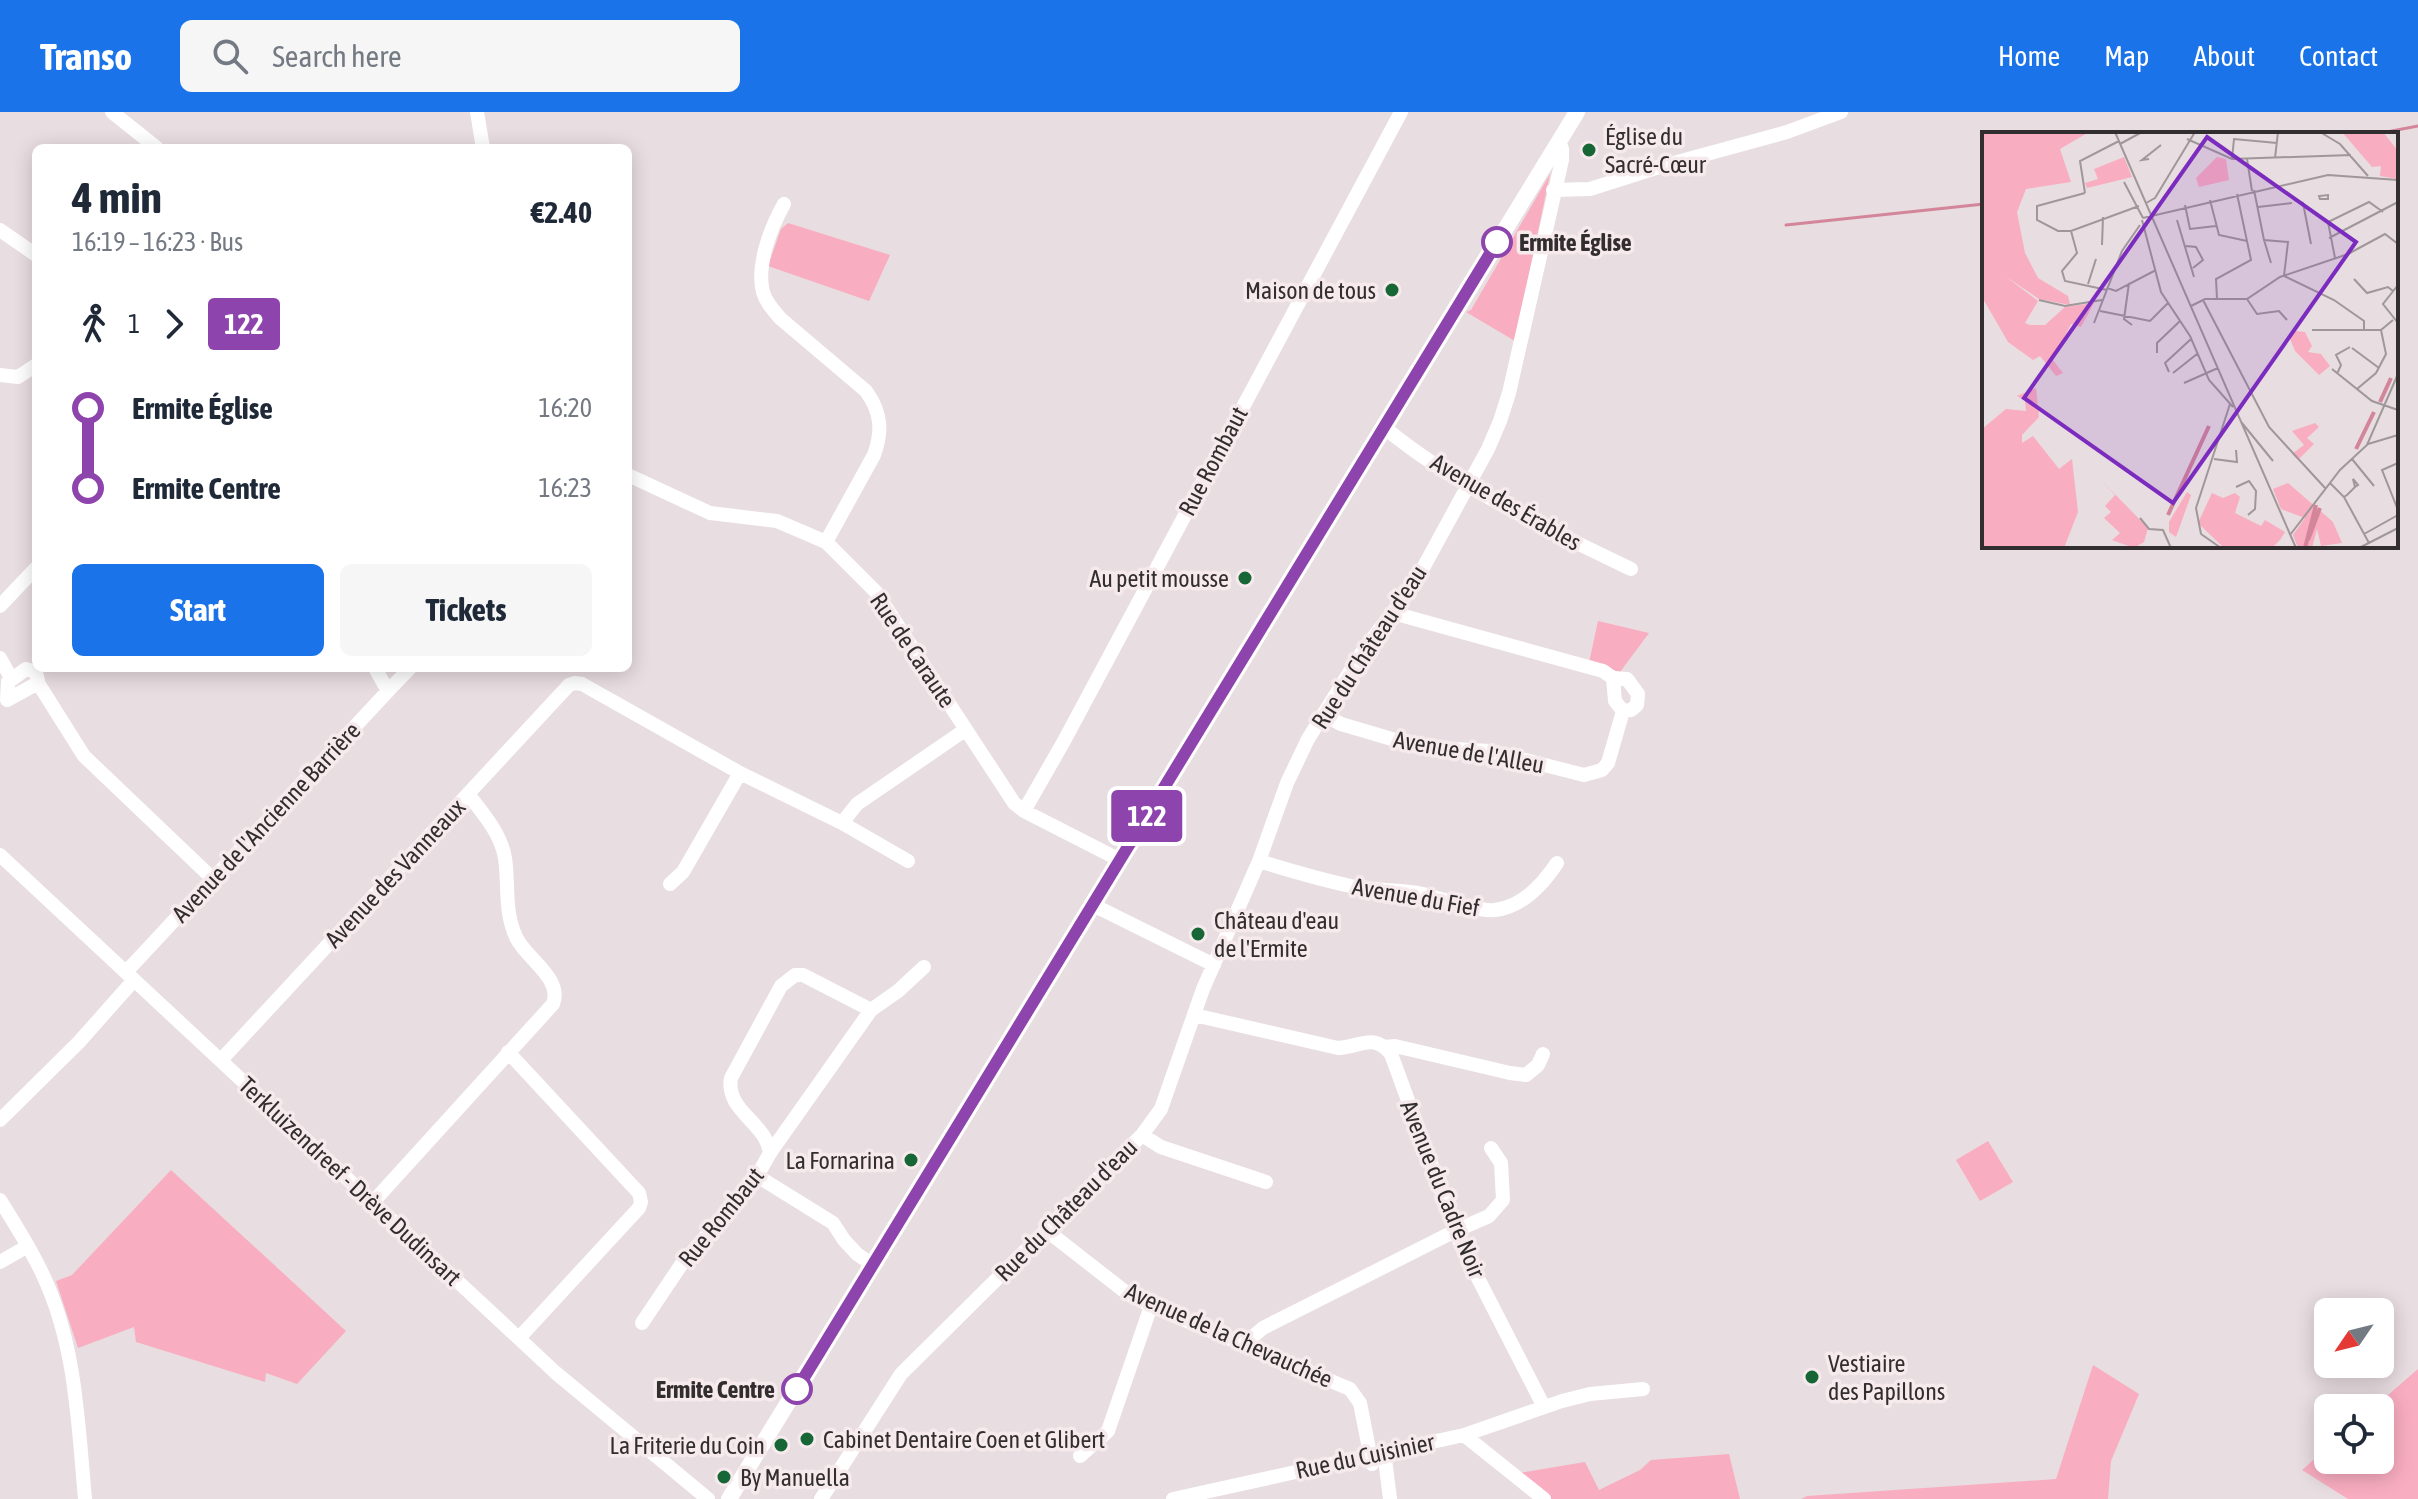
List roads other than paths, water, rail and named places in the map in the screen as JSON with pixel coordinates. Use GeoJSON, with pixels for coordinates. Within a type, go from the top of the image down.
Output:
{"type":"FeatureCollection","features":[{"type":"Feature","properties":{"kind":"main road"},"geometry":{"type":"LineString","coordinates":[[729,1499],[1577,112]]}},
{"type":"Feature","properties":{"kind":"street"},"geometry":{"type":"LineString","coordinates":[[112,112],[152,144]]}},
{"type":"Feature","properties":{"kind":"street"},"geometry":{"type":"LineString","coordinates":[[477,112],[482,144]]}},
{"type":"Feature","properties":{"kind":"street","name":"Rue Rombaut"},"geometry":{"type":"LineString","coordinates":[[1024,811],[1401,112]]}},
{"type":"Feature","properties":{"kind":"street"},"geometry":{"type":"LineString","coordinates":[[1553,190],[1590,189],[1787,132],[1841,112]]}},
{"type":"Feature","properties":{"kind":"street","name":"Rue du Château d'eau"},"geometry":{"type":"LineString","coordinates":[[821,1499],[901,1374],[1142,1135],[1161,1109],[1194,1015],[1259,861],[1287,783],[1308,739],[1364,649],[1416,580],[1469,485],[1500,421],[1562,160],[1559,142]]}},
{"type":"Feature","properties":{"kind":"street"},"geometry":{"type":"LineString","coordinates":[[784,204],[765,255],[763,292],[770,307],[781,319],[866,391],[880,419],[874,455],[826,542]]}},
{"type":"Feature","properties":{"kind":"street"},"geometry":{"type":"LineString","coordinates":[[0,230],[32,252]]}},
{"type":"Feature","properties":{"kind":"street"},"geometry":{"type":"LineString","coordinates":[[0,375],[18,377],[32,368]]}},
{"type":"Feature","properties":{"kind":"street","name":"Avenue des Érables"},"geometry":{"type":"LineString","coordinates":[[1385,428],[1469,485],[1631,569]]}},
{"type":"Feature","properties":{"kind":"street","name":"Rue de Caraute"},"geometry":{"type":"LineString","coordinates":[[632,477],[710,513],[777,521],[826,542],[876,592],[1014,803],[1120,860]]}},
{"type":"Feature","properties":{"kind":"street"},"geometry":{"type":"LineString","coordinates":[[0,606],[32,572]]}},
{"type":"Feature","properties":{"kind":"street","name":"Avenue de l'Alleu"},"geometry":{"type":"LineString","coordinates":[[1324,715],[1341,724],[1419,747],[1490,751],[1584,775],[1602,770],[1608,763],[1623,711],[1637,705],[1638,694],[1627,679],[1613,678],[1603,671],[1393,613]]}},
{"type":"Feature","properties":{"kind":"street"},"geometry":{"type":"LineString","coordinates":[[0,658],[11,678]]}},
{"type":"Feature","properties":{"kind":"street"},"geometry":{"type":"LineString","coordinates":[[4,702],[11,678],[26,669],[32,670]]}},
{"type":"Feature","properties":{"kind":"street"},"geometry":{"type":"LineString","coordinates":[[35,672],[38,683],[84,756],[212,878]]}},
{"type":"Feature","properties":{"kind":"street"},"geometry":{"type":"LineString","coordinates":[[377,672],[388,691]]}},
{"type":"Feature","properties":{"kind":"street","name":"Avenue de l'Ancienne Barrière"},"geometry":{"type":"LineString","coordinates":[[0,1120],[71,1051],[212,878],[406,672]]}},
{"type":"Feature","properties":{"kind":"street"},"geometry":{"type":"LineString","coordinates":[[1613,678],[1615,701],[1623,711]]}},
{"type":"Feature","properties":{"kind":"street"},"geometry":{"type":"LineString","coordinates":[[4,702],[38,683]]}},
{"type":"Feature","properties":{"kind":"street","name":"Avenue des Vanneaux"},"geometry":{"type":"LineString","coordinates":[[221,1060],[569,685],[582,684],[740,773]]}},
{"type":"Feature","properties":{"kind":"street"},"geometry":{"type":"LineString","coordinates":[[842,823],[857,804],[965,730]]}},
{"type":"Feature","properties":{"kind":"street"},"geometry":{"type":"LineString","coordinates":[[670,884],[683,872],[740,773],[842,823],[908,861]]}},
{"type":"Feature","properties":{"kind":"street"},"geometry":{"type":"LineString","coordinates":[[373,1202],[553,1004],[556,991],[553,983],[521,947],[515,935],[506,901],[505,858],[501,848],[488,820],[468,794]]}},
{"type":"Feature","properties":{"kind":"street","name":"Terkluizendreef - Drève Dudinsart"},"geometry":{"type":"LineString","coordinates":[[0,855],[584,1398],[708,1499]]}},
{"type":"Feature","properties":{"kind":"street","name":"Avenue du Fief"},"geometry":{"type":"LineString","coordinates":[[1259,861],[1358,887],[1421,893],[1492,911],[1509,906],[1535,891],[1557,863]]}},
{"type":"Feature","properties":{"kind":"street"},"geometry":{"type":"LineString","coordinates":[[1093,905],[1214,965]]}},
{"type":"Feature","properties":{"kind":"street","name":"Rue Rombaut"},"geometry":{"type":"LineString","coordinates":[[642,1323],[681,1265],[757,1176],[871,1010],[924,967]]}},
{"type":"Feature","properties":{"kind":"street"},"geometry":{"type":"LineString","coordinates":[[770,1153],[768,1142],[737,1106],[729,1087],[781,986],[795,975],[803,975],[871,1010]]}},
{"type":"Feature","properties":{"kind":"street"},"geometry":{"type":"LineString","coordinates":[[1194,1015],[1338,1048],[1368,1041],[1380,1043],[1387,1051],[1395,1046],[1526,1075],[1538,1065],[1543,1054]]}},
{"type":"Feature","properties":{"kind":"street","name":"Avenue du Cadre Noir"},"geometry":{"type":"LineString","coordinates":[[1387,1051],[1455,1231],[1544,1407]]}},
{"type":"Feature","properties":{"kind":"street"},"geometry":{"type":"LineString","coordinates":[[508,1052],[639,1193],[641,1202],[639,1208],[519,1338]]}},
{"type":"Feature","properties":{"kind":"street"},"geometry":{"type":"LineString","coordinates":[[1142,1135],[1161,1147],[1266,1182]]}},
{"type":"Feature","properties":{"kind":"street"},"geometry":{"type":"LineString","coordinates":[[1244,1344],[1263,1328],[1489,1216],[1503,1200],[1501,1163],[1491,1148]]}},
{"type":"Feature","properties":{"kind":"street"},"geometry":{"type":"LineString","coordinates":[[757,1176],[833,1223],[857,1254],[873,1265]]}},
{"type":"Feature","properties":{"kind":"street"},"geometry":{"type":"LineString","coordinates":[[0,1200],[44,1276],[60,1317],[73,1370],[85,1499]]}},
{"type":"Feature","properties":{"kind":"street","name":"Avenue de la Chevauchée"},"geometry":{"type":"LineString","coordinates":[[1046,1230],[1128,1294],[1350,1389],[1360,1403],[1390,1499]]}},
{"type":"Feature","properties":{"kind":"street"},"geometry":{"type":"LineString","coordinates":[[0,1262],[28,1246]]}},
{"type":"Feature","properties":{"kind":"street"},"geometry":{"type":"LineString","coordinates":[[1080,1456],[1108,1431],[1151,1306]]}},
{"type":"Feature","properties":{"kind":"street","name":"Rue du Cuisinier"},"geometry":{"type":"LineString","coordinates":[[1212,1499],[1464,1435],[1590,1394],[1643,1389]]}},
{"type":"Feature","properties":{"kind":"street"},"geometry":{"type":"LineString","coordinates":[[1464,1435],[1544,1499]]}},
{"type":"Feature","properties":{"kind":"street","name":"Rue du Cuisinier"},"geometry":{"type":"LineString","coordinates":[[1173,1499],[1378,1458]]}},
{"type":"Feature","properties":{"kind":"waterway"},"geometry":{"type":"LineString","coordinates":[[2386,132],[2418,126]]}},
{"type":"Feature","properties":{"kind":"waterway"},"geometry":{"type":"LineString","coordinates":[[1786,225],[1982,204]]}},
{"type":"Feature","properties":{"kind":"place","name":"Église du Sacré-Cœur"},"geometry":{"type":"Point","coordinates":[1589,150]}},
{"type":"Feature","properties":{"kind":"place","name":"Ermite Église"},"geometry":{"type":"Point","coordinates":[1497,242]}},
{"type":"Feature","properties":{"kind":"place","name":"Maison de tous"},"geometry":{"type":"Point","coordinates":[1392,290]}},
{"type":"Feature","properties":{"kind":"place","name":"Au petit mousse"},"geometry":{"type":"Point","coordinates":[1245,578]}},
{"type":"Feature","properties":{"kind":"place","name":"Château d'eau de l'Ermite"},"geometry":{"type":"Point","coordinates":[1198,934]}},
{"type":"Feature","properties":{"kind":"place","name":"La Fornarina"},"geometry":{"type":"Point","coordinates":[911,1160]}},
{"type":"Feature","properties":{"kind":"place","name":"Vestiaire des Papillons"},"geometry":{"type":"Point","coordinates":[1812,1377]}},
{"type":"Feature","properties":{"kind":"place","name":"Ermite Centre"},"geometry":{"type":"Point","coordinates":[797,1389]}},
{"type":"Feature","properties":{"kind":"place","name":"Cabinet Dentaire Coen et Glibert"},"geometry":{"type":"Point","coordinates":[807,1439]}},
{"type":"Feature","properties":{"kind":"place","name":"La Friterie du Coin"},"geometry":{"type":"Point","coordinates":[781,1445]}},
{"type":"Feature","properties":{"kind":"place","name":"By Manuella"},"geometry":{"type":"Point","coordinates":[724,1477]}}]}
